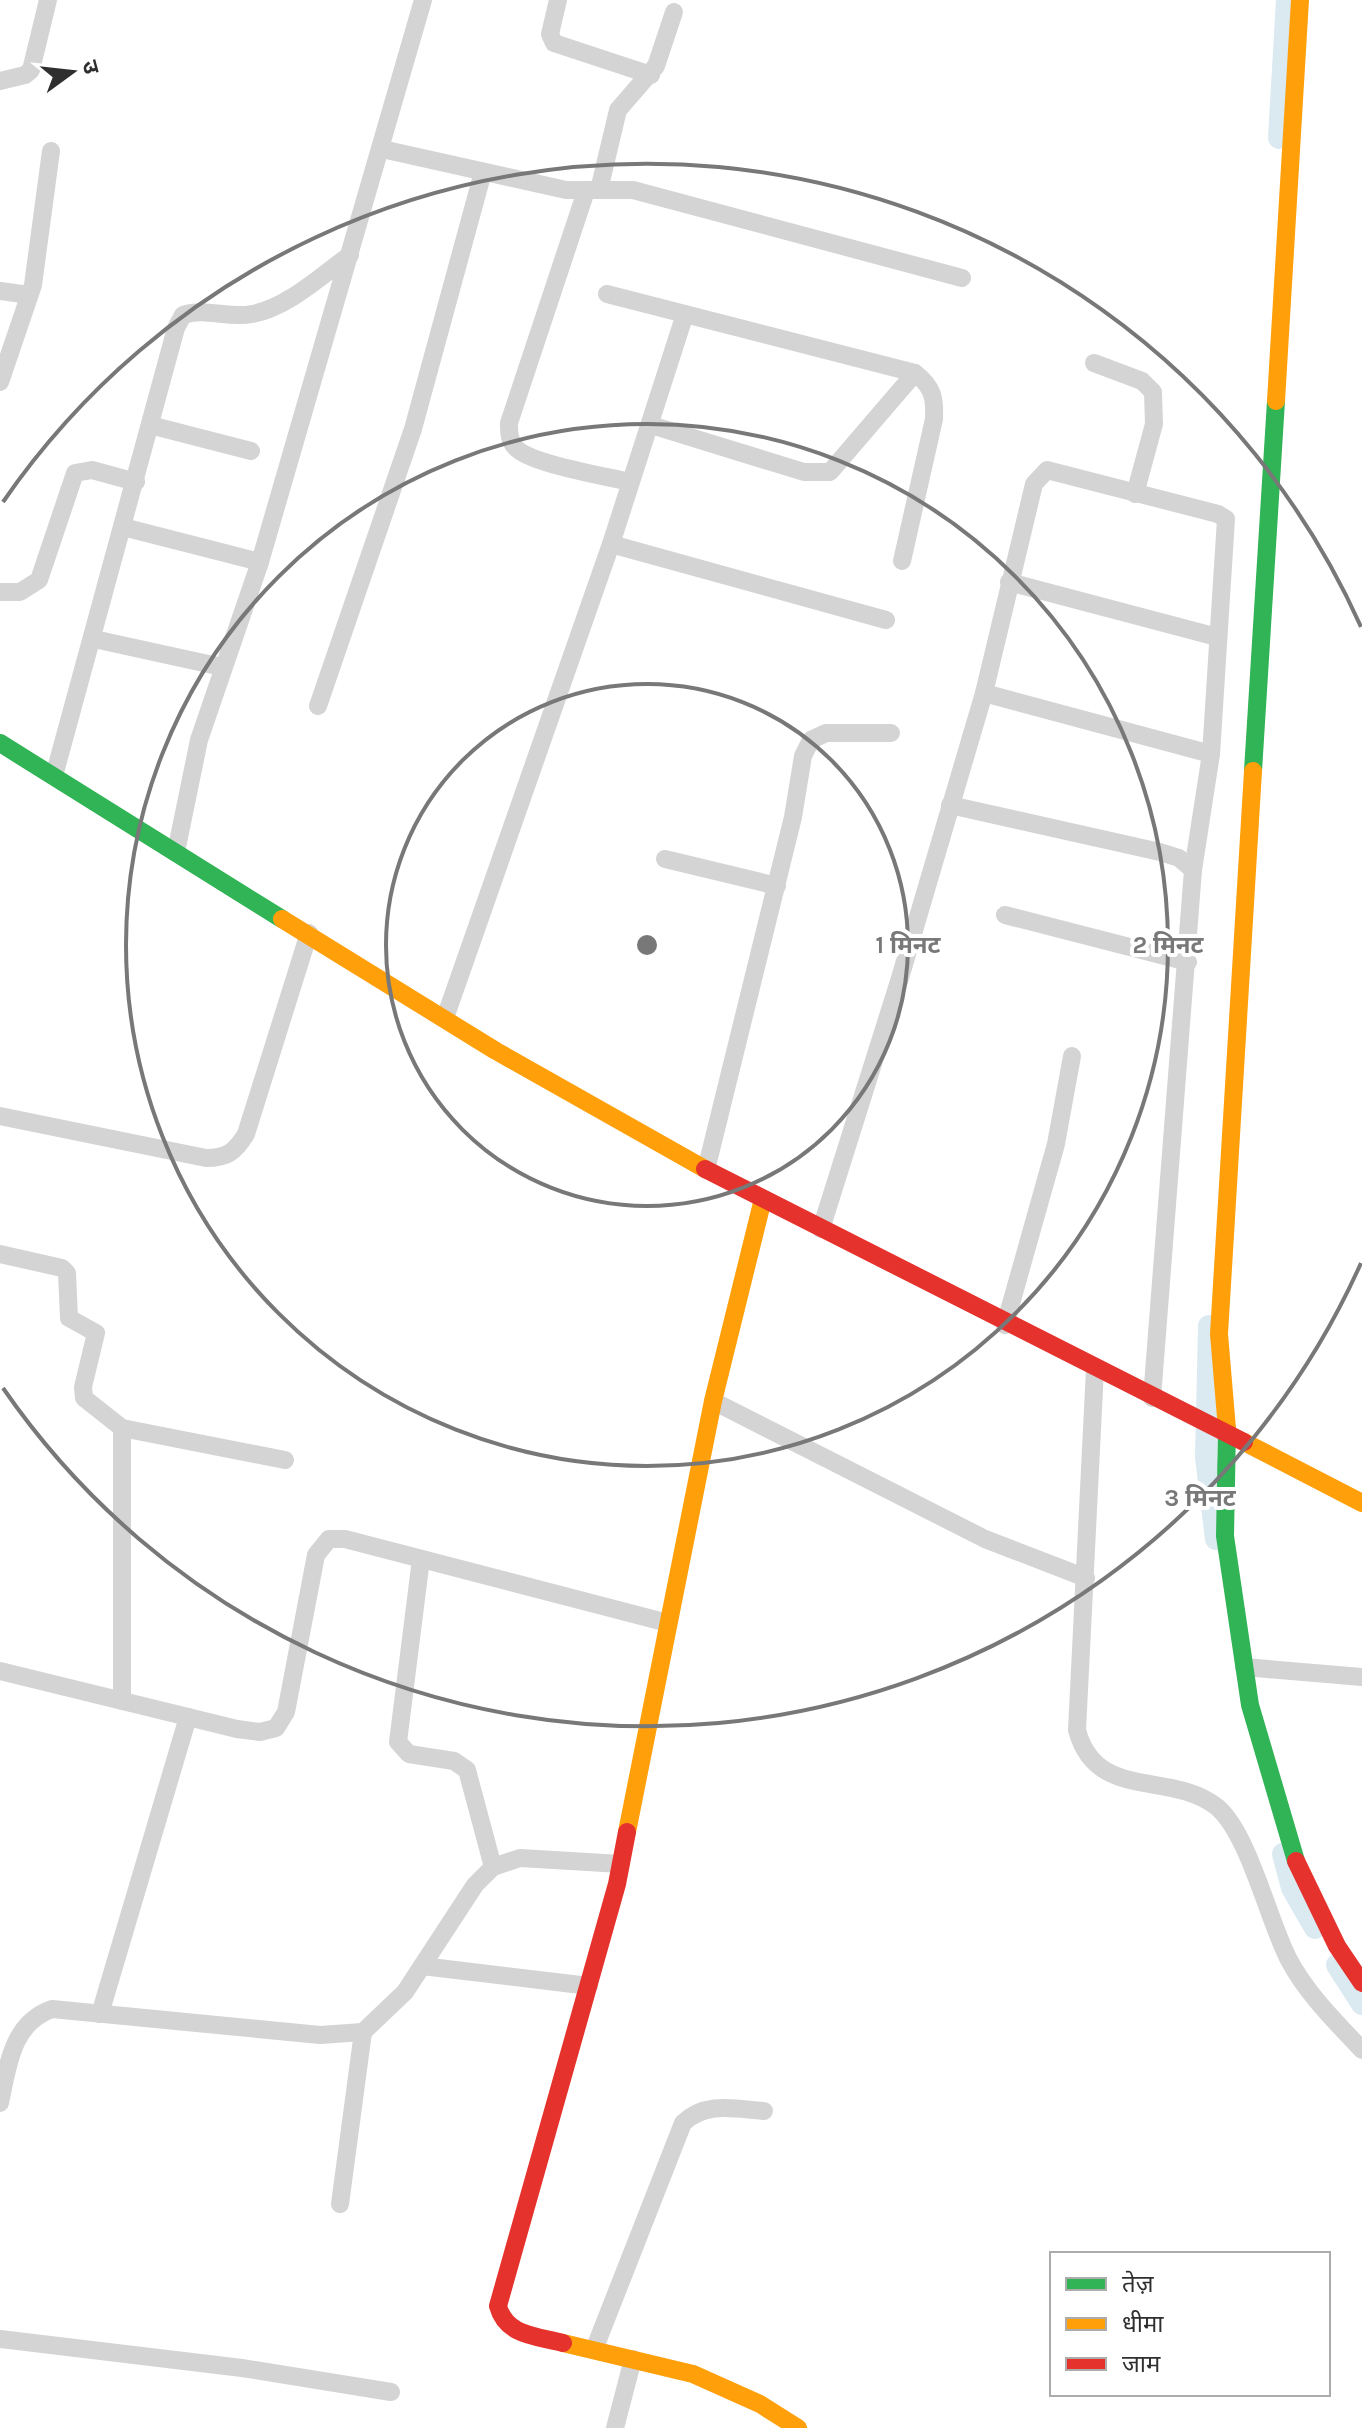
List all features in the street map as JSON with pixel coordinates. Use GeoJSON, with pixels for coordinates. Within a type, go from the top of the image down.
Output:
{"type":"FeatureCollection","features":[{"type":"Feature","properties":{"kind":"street"},"geometry":{"type":"LineString","coordinates":[[0,81],[25,75],[31,70],[48,0]]}},
{"type":"Feature","properties":{"kind":"street"},"geometry":{"type":"LineString","coordinates":[[176,852],[199,740],[260,562],[423,0]]}},
{"type":"Feature","properties":{"kind":"street"},"geometry":{"type":"LineString","coordinates":[[558,0],[550,34],[554,43],[651,75]]}},
{"type":"Feature","properties":{"kind":"street"},"geometry":{"type":"LineString","coordinates":[[1300,0],[1219,1334],[1225,1536],[1244,1667],[1259,1743],[1298,1869],[1337,1946],[1362,1983]]}},
{"type":"Feature","properties":{"kind":"street"},"geometry":{"type":"LineString","coordinates":[[630,482],[532,457],[516,449],[509,437],[509,423],[618,110],[651,75],[674,12]]}},
{"type":"Feature","properties":{"kind":"street"},"geometry":{"type":"LineString","coordinates":[[382,149],[483,172],[592,190],[633,190],[962,278]]}},
{"type":"Feature","properties":{"kind":"street"},"geometry":{"type":"LineString","coordinates":[[0,382],[41,252],[51,151]]}},
{"type":"Feature","properties":{"kind":"street"},"geometry":{"type":"LineString","coordinates":[[318,706],[413,429],[483,172]]}},
{"type":"Feature","properties":{"kind":"street"},"geometry":{"type":"LineString","coordinates":[[54,776],[183,315],[196,310],[236,316],[270,309],[350,255]]}},
{"type":"Feature","properties":{"kind":"street"},"geometry":{"type":"LineString","coordinates":[[0,291],[29,295]]}},
{"type":"Feature","properties":{"kind":"street"},"geometry":{"type":"LineString","coordinates":[[607,294],[915,373],[927,383],[935,398],[934,419],[902,561]]}},
{"type":"Feature","properties":{"kind":"street"},"geometry":{"type":"LineString","coordinates":[[445,1018],[611,544],[685,314]]}},
{"type":"Feature","properties":{"kind":"street"},"geometry":{"type":"LineString","coordinates":[[1094,363],[1142,381],[1153,392],[1154,424],[1135,494]]}},
{"type":"Feature","properties":{"kind":"street"},"geometry":{"type":"LineString","coordinates":[[651,425],[804,472],[830,472],[915,373]]}},
{"type":"Feature","properties":{"kind":"street"},"geometry":{"type":"LineString","coordinates":[[150,425],[251,451]]}},
{"type":"Feature","properties":{"kind":"street"},"geometry":{"type":"LineString","coordinates":[[0,592],[20,592],[39,580],[75,473],[92,470],[136,482]]}},
{"type":"Feature","properties":{"kind":"street"},"geometry":{"type":"LineString","coordinates":[[821,1229],[984,693],[1034,484],[1040,474],[1056,470],[1135,494],[1218,514],[1226,519],[1211,754],[1193,870],[1152,1398]]}},
{"type":"Feature","properties":{"kind":"street"},"geometry":{"type":"LineString","coordinates":[[123,527],[260,562]]}},
{"type":"Feature","properties":{"kind":"street"},"geometry":{"type":"LineString","coordinates":[[611,544],[886,620]]}},
{"type":"Feature","properties":{"kind":"street"},"geometry":{"type":"LineString","coordinates":[[1009,582],[1217,637]]}},
{"type":"Feature","properties":{"kind":"street"},"geometry":{"type":"LineString","coordinates":[[94,639],[222,667]]}},
{"type":"Feature","properties":{"kind":"street"},"geometry":{"type":"LineString","coordinates":[[984,693],[1211,754]]}},
{"type":"Feature","properties":{"kind":"street"},"geometry":{"type":"LineString","coordinates":[[706,1170],[777,886],[803,756],[811,740],[835,732],[891,733]]}},
{"type":"Feature","properties":{"kind":"street"},"geometry":{"type":"LineString","coordinates":[[0,743],[445,1018],[706,1170],[1005,1325],[1358,1499]]}},
{"type":"Feature","properties":{"kind":"street"},"geometry":{"type":"LineString","coordinates":[[950,805],[1160,852],[1179,858],[1193,870]]}},
{"type":"Feature","properties":{"kind":"street"},"geometry":{"type":"LineString","coordinates":[[665,859],[777,886]]}},
{"type":"Feature","properties":{"kind":"street"},"geometry":{"type":"LineString","coordinates":[[1005,915],[1188,962]]}},
{"type":"Feature","properties":{"kind":"street"},"geometry":{"type":"LineString","coordinates":[[0,1116],[206,1158],[225,1158],[237,1148],[246,1134],[309,933]]}},
{"type":"Feature","properties":{"kind":"street"},"geometry":{"type":"LineString","coordinates":[[1005,1325],[1056,1144],[1072,1056]]}},
{"type":"Feature","properties":{"kind":"street"},"geometry":{"type":"LineString","coordinates":[[763,1199],[713,1401],[621,1864],[498,2306],[502,2321],[514,2331],[693,2374],[726,2388],[798,2428]]}},
{"type":"Feature","properties":{"kind":"street"},"geometry":{"type":"LineString","coordinates":[[0,1254],[62,1268],[67,1273],[69,1318],[96,1333],[83,1387],[84,1398],[122,1428],[285,1460]]}},
{"type":"Feature","properties":{"kind":"street"},"geometry":{"type":"LineString","coordinates":[[1095,1369],[1077,1730],[1081,1746],[1103,1772],[1207,1800],[1232,1822],[1289,1960],[1306,1987],[1362,2050]]}},
{"type":"Feature","properties":{"kind":"street"},"geometry":{"type":"LineString","coordinates":[[713,1401],[971,1533],[1086,1578]]}},
{"type":"Feature","properties":{"kind":"street"},"geometry":{"type":"LineString","coordinates":[[122,1428],[122,1701]]}},
{"type":"Feature","properties":{"kind":"street"},"geometry":{"type":"LineString","coordinates":[[0,1671],[260,1732],[276,1728],[286,1712],[316,1555],[329,1539],[345,1539],[668,1623]]}},
{"type":"Feature","properties":{"kind":"street"},"geometry":{"type":"LineString","coordinates":[[421,1559],[398,1742],[409,1754],[454,1761],[467,1770],[493,1867]]}},
{"type":"Feature","properties":{"kind":"street"},"geometry":{"type":"LineString","coordinates":[[1244,1667],[1362,1677]]}},
{"type":"Feature","properties":{"kind":"street"},"geometry":{"type":"LineString","coordinates":[[100,2014],[188,1717]]}},
{"type":"Feature","properties":{"kind":"street"},"geometry":{"type":"LineString","coordinates":[[340,2204],[363,2032],[405,1992],[475,1885],[493,1867],[520,1858],[621,1864]]}},
{"type":"Feature","properties":{"kind":"street"},"geometry":{"type":"LineString","coordinates":[[422,1966],[589,1986]]}},
{"type":"Feature","properties":{"kind":"street"},"geometry":{"type":"LineString","coordinates":[[0,2103],[19,2037],[31,2016],[52,2009],[320,2035],[363,2032]]}},
{"type":"Feature","properties":{"kind":"street"},"geometry":{"type":"LineString","coordinates":[[0,2034],[19,2037]]}},
{"type":"Feature","properties":{"kind":"street"},"geometry":{"type":"LineString","coordinates":[[594,2350],[683,2123],[695,2112],[711,2108],[764,2111]]}},
{"type":"Feature","properties":{"kind":"street"},"geometry":{"type":"LineString","coordinates":[[0,2339],[242,2368],[391,2392]]}},
{"type":"Feature","properties":{"kind":"street"},"geometry":{"type":"LineString","coordinates":[[615,2428],[633,2359]]}},
{"type":"Feature","properties":{"kind":"waterway"},"geometry":{"type":"LineString","coordinates":[[1279,138],[1287,0]]}},
{"type":"Feature","properties":{"kind":"waterway"},"geometry":{"type":"LineString","coordinates":[[1209,1326],[1206,1457],[1216,1539]]}},
{"type":"Feature","properties":{"kind":"waterway"},"geometry":{"type":"LineString","coordinates":[[1283,1854],[1292,1888],[1315,1928]]}},
{"type":"Feature","properties":{"kind":"waterway"},"geometry":{"type":"LineString","coordinates":[[1337,1965],[1362,2004]]}},
{"type":"Feature","properties":{"kind":"traffic: fast"},"geometry":{"type":"LineString","coordinates":[[1253,771],[1276,401]]}},
{"type":"Feature","properties":{"kind":"traffic: fast"},"geometry":{"type":"LineString","coordinates":[[0,743],[282,919]]}},
{"type":"Feature","properties":{"kind":"traffic: fast"},"geometry":{"type":"LineString","coordinates":[[1227,1429],[1225,1536],[1250,1705],[1296,1861]]}},
{"type":"Feature","properties":{"kind":"traffic: slow"},"geometry":{"type":"LineString","coordinates":[[1276,401],[1300,0]]}},
{"type":"Feature","properties":{"kind":"traffic: slow"},"geometry":{"type":"LineString","coordinates":[[1227,1429],[1219,1334],[1253,771]]}},
{"type":"Feature","properties":{"kind":"traffic: slow"},"geometry":{"type":"LineString","coordinates":[[282,919],[496,1051],[705,1169]]}},
{"type":"Feature","properties":{"kind":"traffic: slow"},"geometry":{"type":"LineString","coordinates":[[627,1832],[713,1401],[763,1199]]}},
{"type":"Feature","properties":{"kind":"traffic: slow"},"geometry":{"type":"LineString","coordinates":[[1244,1442],[1362,1503]]}},
{"type":"Feature","properties":{"kind":"traffic: slow"},"geometry":{"type":"LineString","coordinates":[[563,2343],[693,2374],[760,2404],[798,2428]]}},
{"type":"Feature","properties":{"kind":"traffic: jam"},"geometry":{"type":"LineString","coordinates":[[705,1169],[1244,1442]]}},
{"type":"Feature","properties":{"kind":"traffic: jam"},"geometry":{"type":"LineString","coordinates":[[563,2343],[515,2329],[502,2316],[498,2306],[617,1884],[627,1832]]}},
{"type":"Feature","properties":{"kind":"traffic: jam"},"geometry":{"type":"LineString","coordinates":[[1296,1861],[1337,1946],[1362,1983]]}}]}
